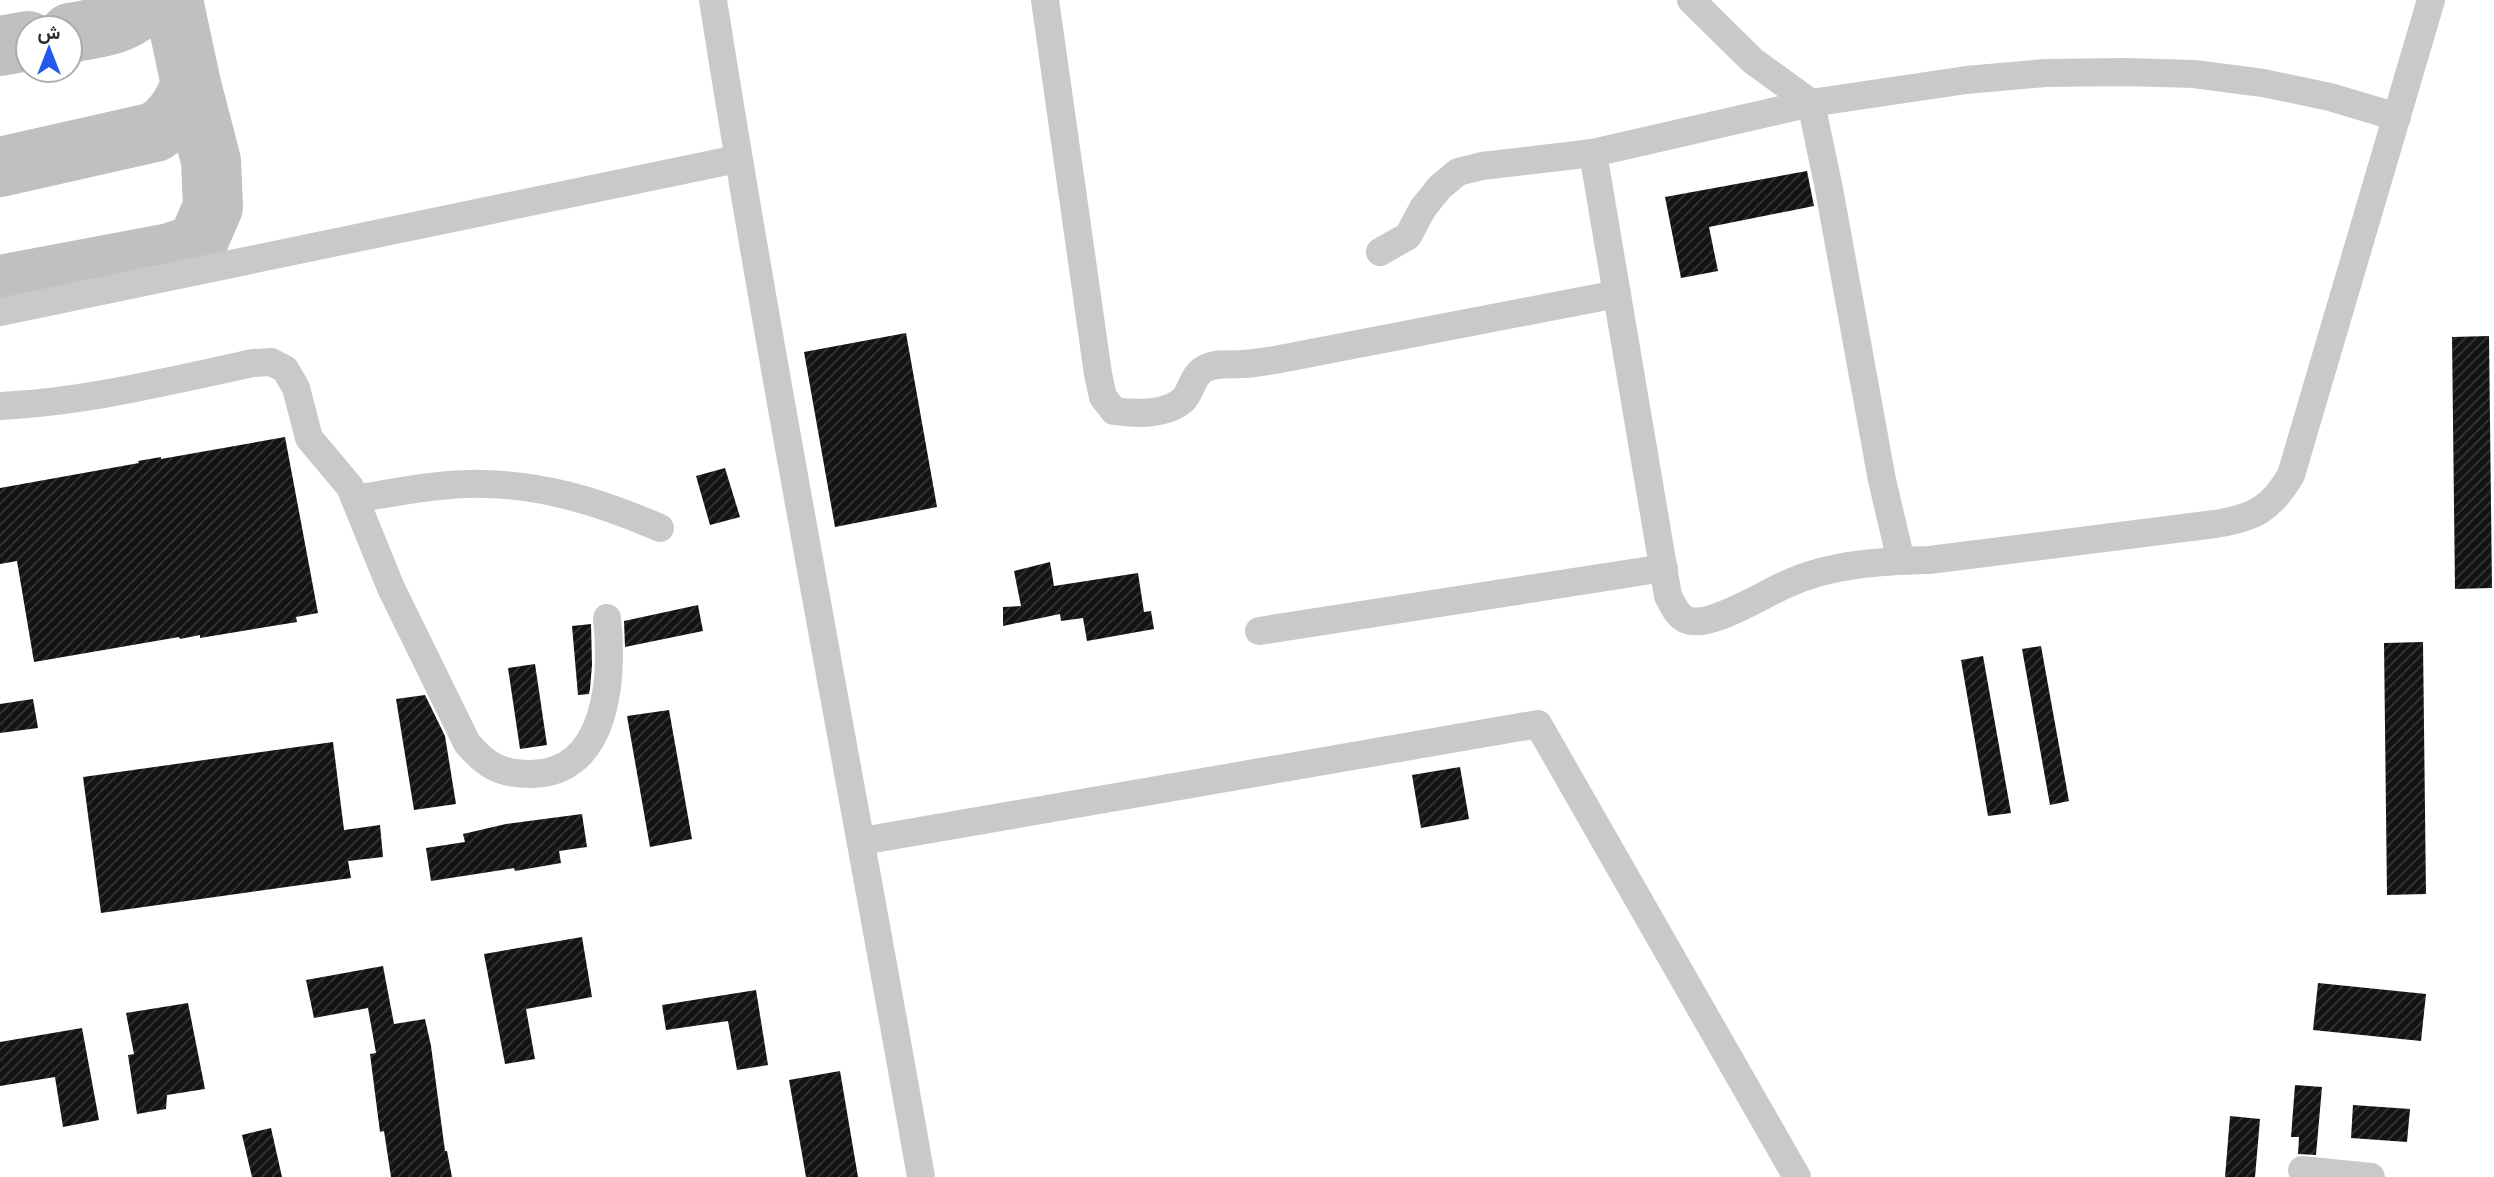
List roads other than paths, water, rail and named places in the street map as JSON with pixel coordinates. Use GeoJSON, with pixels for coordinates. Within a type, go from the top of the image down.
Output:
{"type":"FeatureCollection","features":[{"type":"Feature","properties":{"kind":"street"},"geometry":{"type":"LineString","coordinates":[[713,0],[737,159],[862,841],[920,1177]]}},
{"type":"Feature","properties":{"kind":"street"},"geometry":{"type":"LineString","coordinates":[[1045,0],[1098,374],[1103,397],[1114,411],[1129,413],[1167,408],[1184,399],[1195,378],[1204,369],[1219,364],[1240,365],[1266,361],[1617,295]]}},
{"type":"Feature","properties":{"kind":"street"},"geometry":{"type":"LineString","coordinates":[[1691,0],[1752,61],[1811,103],[1882,481],[1901,561]]}},
{"type":"Feature","properties":{"kind":"street"},"geometry":{"type":"LineString","coordinates":[[1593,153],[1668,596],[1675,611],[1688,621],[1704,621],[1721,616],[1811,574],[2215,524],[2241,520],[2262,510],[2279,495],[2291,475],[2431,0]]}},
{"type":"Feature","properties":{"kind":"street"},"geometry":{"type":"LineString","coordinates":[[1380,253],[1408,236],[1423,208],[1440,187],[1458,172],[1482,166],[1593,153],[1811,103],[1965,80],[2045,73],[2194,74],[2263,83],[2330,97],[2397,117]]}},
{"type":"Feature","properties":{"kind":"street"},"geometry":{"type":"LineString","coordinates":[[0,312],[737,159]]}},
{"type":"Feature","properties":{"kind":"street"},"geometry":{"type":"LineString","coordinates":[[0,406],[50,402],[253,363],[271,362],[285,369],[296,388],[309,438],[342,476],[355,499],[391,587],[467,743],[480,759],[498,769],[518,774],[539,774],[559,768],[578,758],[591,741],[608,688],[611,653],[607,618]]}},
{"type":"Feature","properties":{"kind":"street"},"geometry":{"type":"LineString","coordinates":[[355,499],[466,484],[516,485],[566,494],[614,508],[660,528]]}},
{"type":"Feature","properties":{"kind":"street"},"geometry":{"type":"LineString","coordinates":[[1259,631],[1664,568]]}},
{"type":"Feature","properties":{"kind":"street"},"geometry":{"type":"LineString","coordinates":[[862,841],[1538,724],[1797,1177]]}},
{"type":"Feature","properties":{"kind":"street"},"geometry":{"type":"LineString","coordinates":[[2302,1170],[2371,1177]]}}]}
